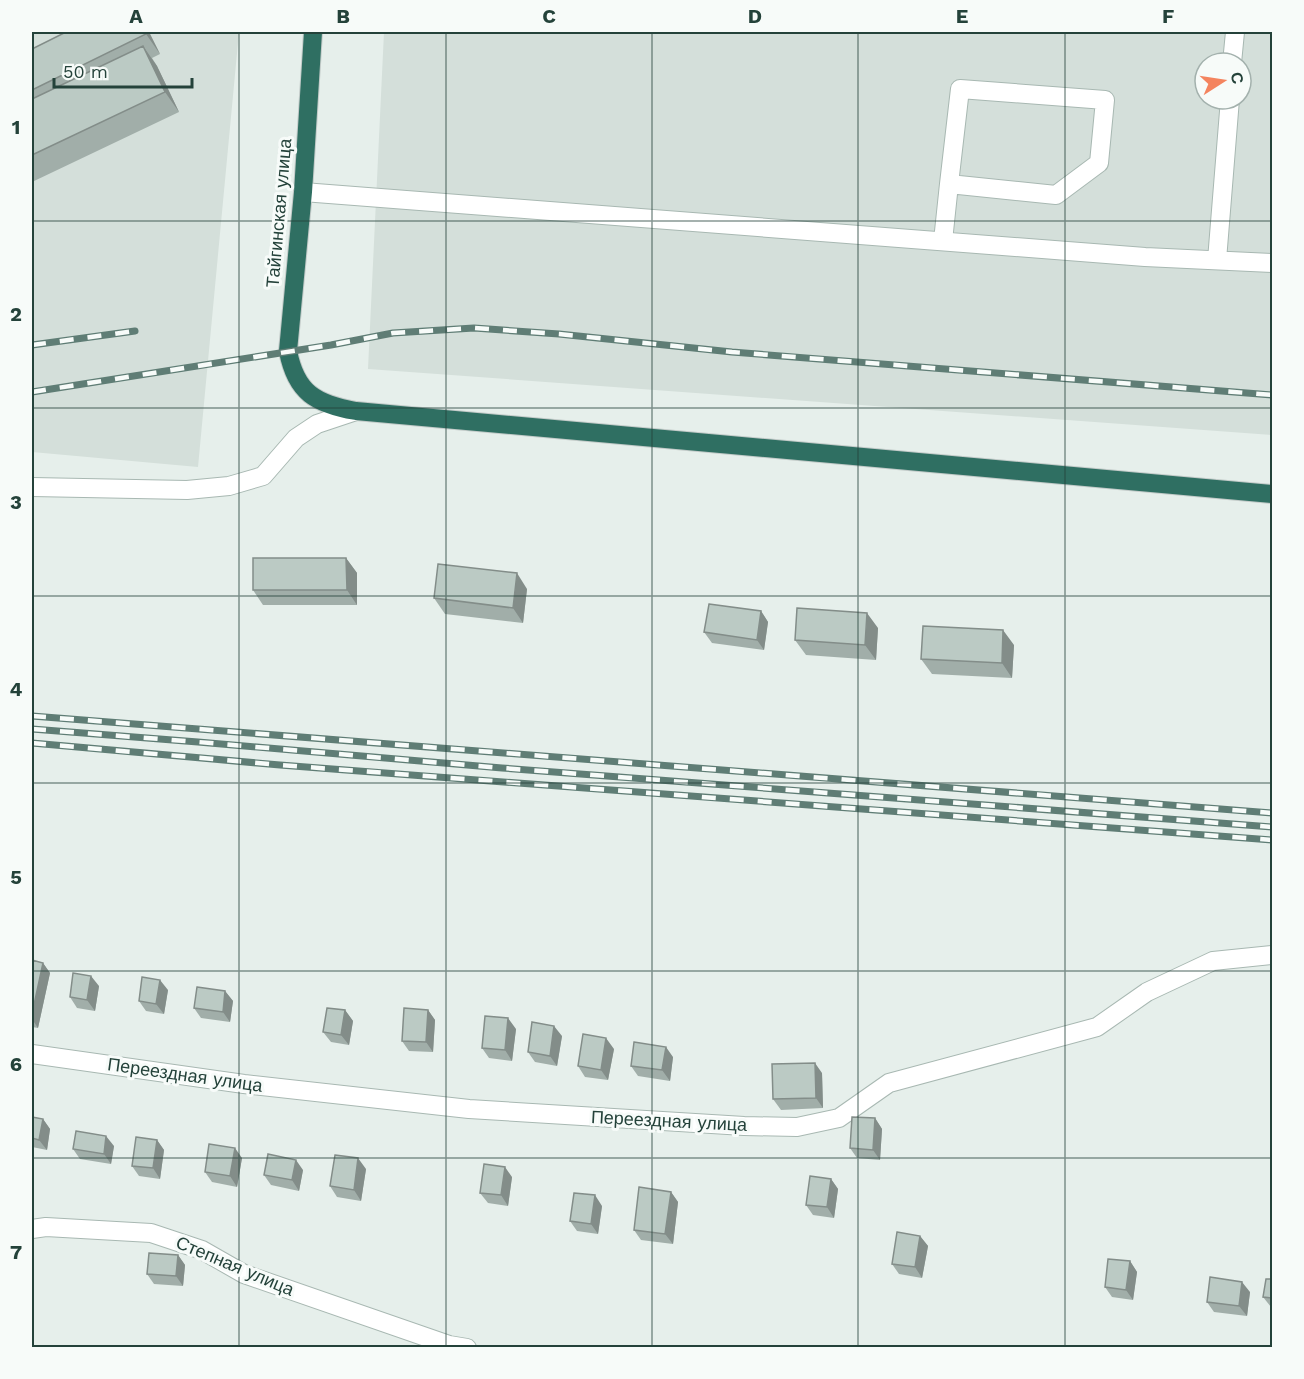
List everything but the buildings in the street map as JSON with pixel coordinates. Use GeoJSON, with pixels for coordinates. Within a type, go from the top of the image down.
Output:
{"type":"FeatureCollection","features":[{"type":"Feature","properties":{"kind":"highway","name":"Тайгинская улица"},"geometry":{"type":"LineString","coordinates":[[313,32],[303,192],[288,351],[294,372],[307,393],[331,407],[356,411]]}},
{"type":"Feature","properties":{"kind":"highway"},"geometry":{"type":"LineString","coordinates":[[356,411],[1272,494]]}},
{"type":"Feature","properties":{"kind":"street"},"geometry":{"type":"LineString","coordinates":[[1233,51],[1235,32]]}},
{"type":"Feature","properties":{"kind":"street"},"geometry":{"type":"LineString","coordinates":[[943,241],[949,184],[960,89],[1105,100],[1099,163],[1056,195],[949,184]]}},
{"type":"Feature","properties":{"kind":"street"},"geometry":{"type":"LineString","coordinates":[[1217,260],[1229,111]]}},
{"type":"Feature","properties":{"kind":"street"},"geometry":{"type":"LineString","coordinates":[[303,192],[943,241],[1272,263]]}},
{"type":"Feature","properties":{"kind":"street"},"geometry":{"type":"LineString","coordinates":[[32,487],[187,490],[229,486],[263,476],[296,438],[317,424],[356,411]]}},
{"type":"Feature","properties":{"kind":"street","name":"Переездная улица"},"geometry":{"type":"LineString","coordinates":[[32,1054],[244,1084],[469,1109],[744,1126],[798,1127],[839,1118],[889,1083],[1097,1027],[1147,992],[1213,961],[1272,955]]}},
{"type":"Feature","properties":{"kind":"street","name":"Степная улица"},"geometry":{"type":"LineString","coordinates":[[32,1229],[46,1227],[151,1233],[202,1250],[244,1274],[449,1345],[467,1347]]}},
{"type":"Feature","properties":{"kind":"shaded area"},"geometry":{"type":"Polygon","coordinates":[[[32,32],[239,32],[198,467],[32,452],[32,32]]]}},
{"type":"Feature","properties":{"kind":"shaded area"},"geometry":{"type":"Polygon","coordinates":[[[384,32],[1272,32],[1272,435],[368,369],[384,32]]]}},
{"type":"Feature","properties":{"kind":"railway"},"geometry":{"type":"LineString","coordinates":[[32,392],[331,345],[393,333],[474,328],[559,334],[732,352],[1272,395]]}},
{"type":"Feature","properties":{"kind":"railway"},"geometry":{"type":"LineString","coordinates":[[32,345],[135,331]]}},
{"type":"Feature","properties":{"kind":"railway"},"geometry":{"type":"LineString","coordinates":[[32,716],[1272,813]]}},
{"type":"Feature","properties":{"kind":"railway"},"geometry":{"type":"LineString","coordinates":[[32,729],[502,768],[1272,827]]}},
{"type":"Feature","properties":{"kind":"railway"},"geometry":{"type":"LineString","coordinates":[[32,743],[280,765],[1272,840]]}}]}
